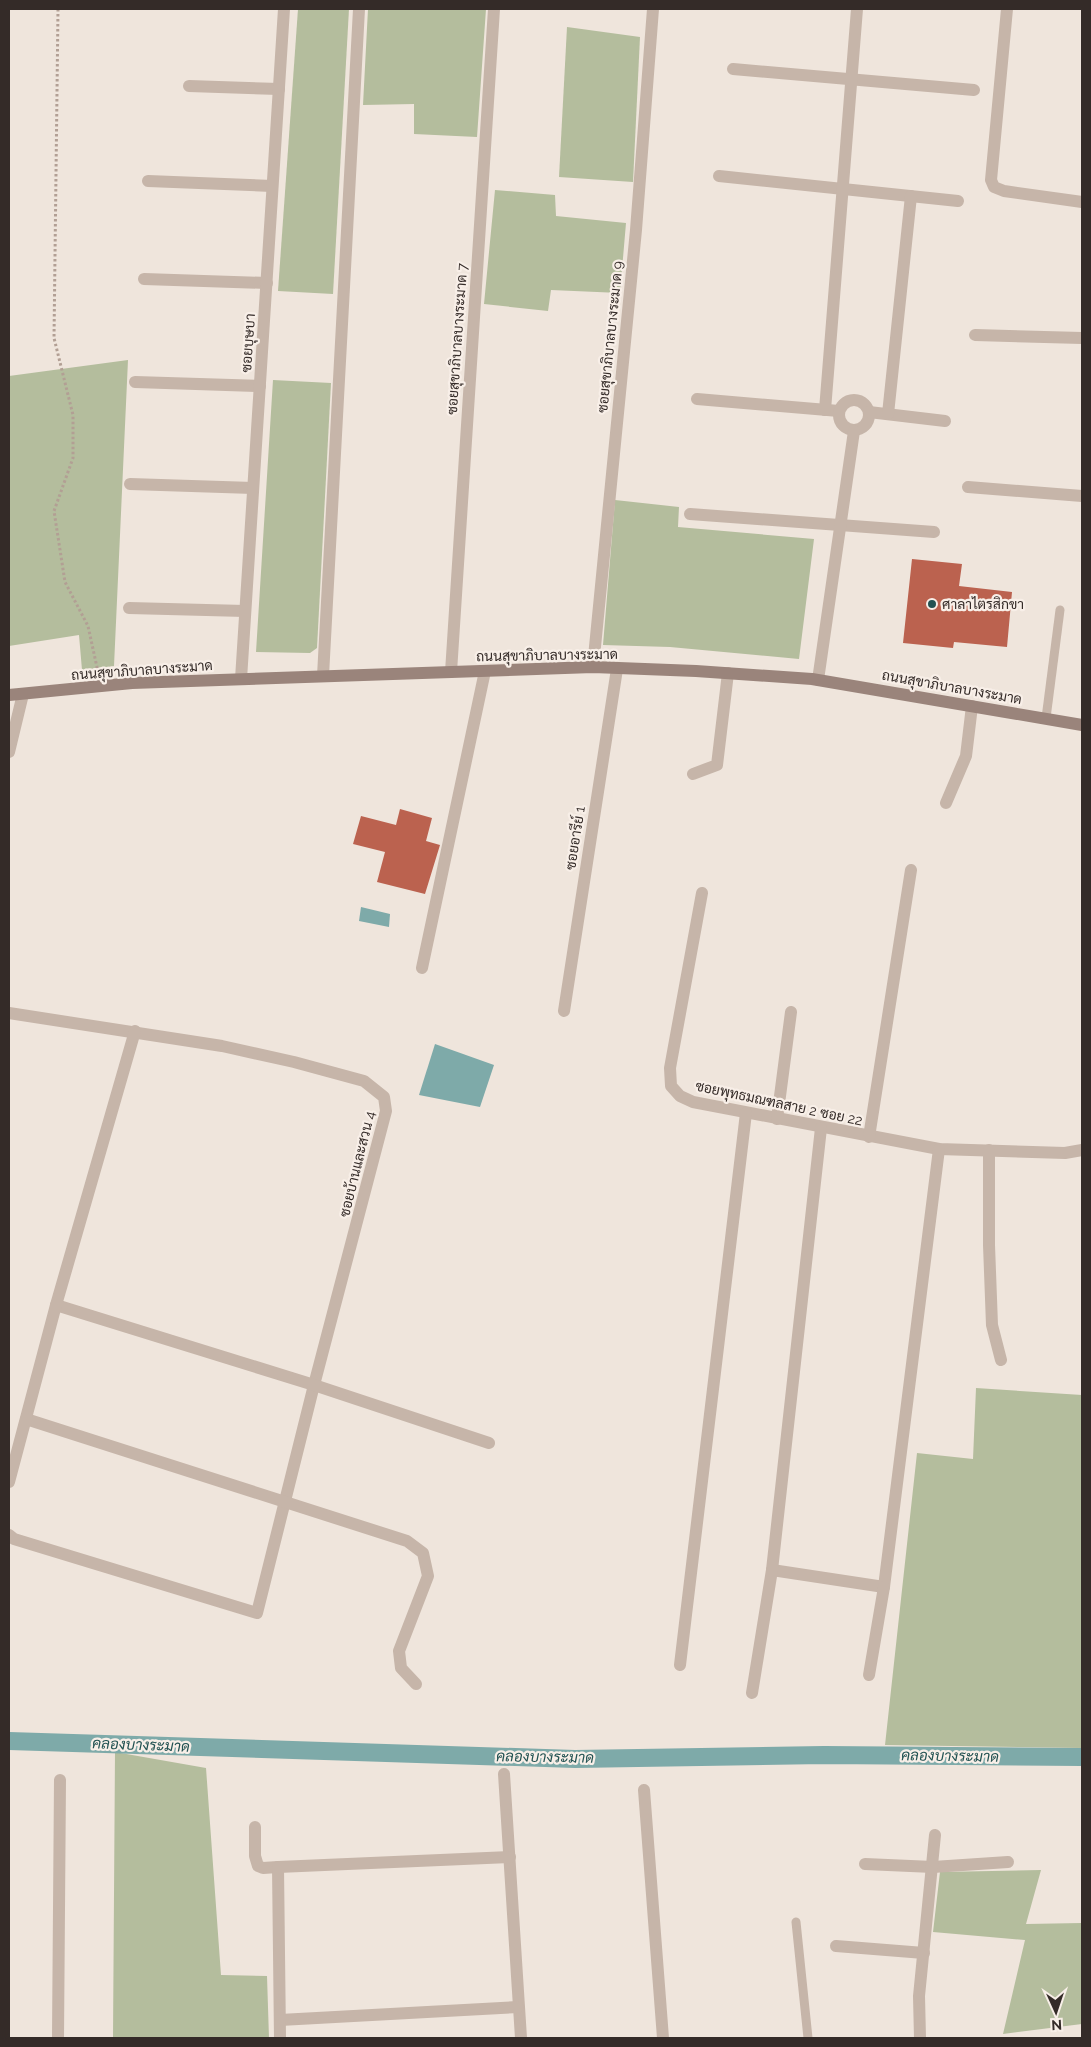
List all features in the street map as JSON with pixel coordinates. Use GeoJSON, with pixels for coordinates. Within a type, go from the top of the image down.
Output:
{"type":"FeatureCollection","features":[{"type":"Feature","properties":{"kind":"street","name":"ซอยบุษบา"},"geometry":{"type":"LineString","coordinates":[[241,679],[284,9]]}},
{"type":"Feature","properties":{"kind":"street"},"geometry":{"type":"LineString","coordinates":[[323,676],[359,9]]}},
{"type":"Feature","properties":{"kind":"street","name":"ซอยสุขาภิบาลบางระมาด 7"},"geometry":{"type":"LineString","coordinates":[[452,672],[494,9]]}},
{"type":"Feature","properties":{"kind":"street","name":"ซอยสุขาภิบาลบางระมาด 9"},"geometry":{"type":"LineString","coordinates":[[593,667],[636,230],[653,9]]}},
{"type":"Feature","properties":{"kind":"street"},"geometry":{"type":"LineString","coordinates":[[825,410],[857,9]]}},
{"type":"Feature","properties":{"kind":"street"},"geometry":{"type":"LineString","coordinates":[[1007,9],[991,180],[994,187],[1004,191],[1082,202]]}},
{"type":"Feature","properties":{"kind":"street"},"geometry":{"type":"LineString","coordinates":[[733,69],[974,90]]}},
{"type":"Feature","properties":{"kind":"street"},"geometry":{"type":"LineString","coordinates":[[189,86],[279,90]]}},
{"type":"Feature","properties":{"kind":"street"},"geometry":{"type":"LineString","coordinates":[[718,176],[958,201]]}},
{"type":"Feature","properties":{"kind":"street"},"geometry":{"type":"LineString","coordinates":[[148,181],[272,186]]}},
{"type":"Feature","properties":{"kind":"street"},"geometry":{"type":"LineString","coordinates":[[888,414],[911,196]]}},
{"type":"Feature","properties":{"kind":"street"},"geometry":{"type":"LineString","coordinates":[[144,280],[266,283]]}},
{"type":"Feature","properties":{"kind":"street"},"geometry":{"type":"LineString","coordinates":[[975,335],[1082,338]]}},
{"type":"Feature","properties":{"kind":"street"},"geometry":{"type":"LineString","coordinates":[[135,382],[260,386]]}},
{"type":"Feature","properties":{"kind":"street"},"geometry":{"type":"LineString","coordinates":[[698,399],[839,411]]}},
{"type":"Feature","properties":{"kind":"street"},"geometry":{"type":"LineString","coordinates":[[854,400],[864,403],[869,412],[864,427],[854,431],[842,425],[839,411],[844,403],[854,400]]}},
{"type":"Feature","properties":{"kind":"street"},"geometry":{"type":"LineString","coordinates":[[869,412],[945,421]]}},
{"type":"Feature","properties":{"kind":"street"},"geometry":{"type":"LineString","coordinates":[[818,680],[854,431]]}},
{"type":"Feature","properties":{"kind":"street"},"geometry":{"type":"LineString","coordinates":[[130,484],[253,488]]}},
{"type":"Feature","properties":{"kind":"street"},"geometry":{"type":"LineString","coordinates":[[968,487],[1082,496]]}},
{"type":"Feature","properties":{"kind":"street"},"geometry":{"type":"LineString","coordinates":[[690,514],[934,532]]}},
{"type":"Feature","properties":{"kind":"street"},"geometry":{"type":"LineString","coordinates":[[129,608],[245,611]]}},
{"type":"Feature","properties":{"kind":"street","name":"ถนนสุขาภิบาลบางระมาด"},"geometry":{"type":"LineString","coordinates":[[9,695],[101,686],[241,679],[593,667],[728,673],[818,680],[1082,725]]}},
{"type":"Feature","properties":{"kind":"street","name":"ซอยอารีย์ 1"},"geometry":{"type":"LineString","coordinates":[[564,1012],[617,669]]}},
{"type":"Feature","properties":{"kind":"street"},"geometry":{"type":"LineString","coordinates":[[422,968],[485,671]]}},
{"type":"Feature","properties":{"kind":"street"},"geometry":{"type":"LineString","coordinates":[[693,774],[718,766],[728,673]]}},
{"type":"Feature","properties":{"kind":"street"},"geometry":{"type":"LineString","coordinates":[[9,752],[24,694]]}},
{"type":"Feature","properties":{"kind":"street"},"geometry":{"type":"LineString","coordinates":[[946,803],[966,756],[972,706]]}},
{"type":"Feature","properties":{"kind":"street"},"geometry":{"type":"LineString","coordinates":[[869,1137],[911,870]]}},
{"type":"Feature","properties":{"kind":"street","name":"ซอยพุทธมณฑลสาย 2 ซอย 22"},"geometry":{"type":"LineString","coordinates":[[702,892],[670,1068],[670,1086],[680,1096],[693,1102],[746,1113],[939,1149],[1065,1153],[1082,1150]]}},
{"type":"Feature","properties":{"kind":"street"},"geometry":{"type":"LineString","coordinates":[[777,1119],[791,1012]]}},
{"type":"Feature","properties":{"kind":"street","name":"ซอยบ้านและสวน 4"},"geometry":{"type":"LineString","coordinates":[[9,1013],[222,1046],[294,1062],[364,1081],[384,1096],[386,1111],[314,1385],[258,1613],[14,1539],[9,1535]]}},
{"type":"Feature","properties":{"kind":"street"},"geometry":{"type":"LineString","coordinates":[[9,1482],[56,1305],[135,1032]]}},
{"type":"Feature","properties":{"kind":"street"},"geometry":{"type":"LineString","coordinates":[[680,1665],[746,1113]]}},
{"type":"Feature","properties":{"kind":"street"},"geometry":{"type":"LineString","coordinates":[[752,1693],[772,1570],[821,1128]]}},
{"type":"Feature","properties":{"kind":"street"},"geometry":{"type":"LineString","coordinates":[[869,1675],[884,1588],[939,1149]]}},
{"type":"Feature","properties":{"kind":"street"},"geometry":{"type":"LineString","coordinates":[[989,1150],[989,1245],[992,1325],[1001,1360]]}},
{"type":"Feature","properties":{"kind":"street"},"geometry":{"type":"LineString","coordinates":[[56,1305],[314,1385],[489,1443]]}},
{"type":"Feature","properties":{"kind":"street"},"geometry":{"type":"LineString","coordinates":[[26,1419],[408,1541],[423,1553],[428,1576],[399,1651],[401,1668],[416,1684]]}},
{"type":"Feature","properties":{"kind":"street"},"geometry":{"type":"LineString","coordinates":[[772,1570],[884,1588]]}},
{"type":"Feature","properties":{"kind":"street"},"geometry":{"type":"LineString","coordinates":[[504,1774],[521,2038]]}},
{"type":"Feature","properties":{"kind":"street"},"geometry":{"type":"LineString","coordinates":[[58,2038],[60,1780]]}},
{"type":"Feature","properties":{"kind":"street"},"geometry":{"type":"LineString","coordinates":[[644,1790],[663,2038]]}},
{"type":"Feature","properties":{"kind":"street"},"geometry":{"type":"LineString","coordinates":[[256,1827],[255,1856],[258,1866],[263,1868],[510,1857]]}},
{"type":"Feature","properties":{"kind":"street"},"geometry":{"type":"LineString","coordinates":[[920,2038],[919,1996],[935,1835]]}},
{"type":"Feature","properties":{"kind":"street"},"geometry":{"type":"LineString","coordinates":[[865,1864],[933,1867],[1008,1862]]}},
{"type":"Feature","properties":{"kind":"street"},"geometry":{"type":"LineString","coordinates":[[278,1867],[280,2038]]}},
{"type":"Feature","properties":{"kind":"street"},"geometry":{"type":"LineString","coordinates":[[836,1946],[924,1953]]}},
{"type":"Feature","properties":{"kind":"street"},"geometry":{"type":"LineString","coordinates":[[280,2020],[518,2007]]}},
{"type":"Feature","properties":{"kind":"lane"},"geometry":{"type":"LineString","coordinates":[[1046,718],[1060,610]]}},
{"type":"Feature","properties":{"kind":"lane"},"geometry":{"type":"LineString","coordinates":[[796,1922],[808,2038]]}},
{"type":"Feature","properties":{"kind":"path"},"geometry":{"type":"LineString","coordinates":[[58,9],[54,338],[73,415],[73,458],[54,511],[65,582],[88,626],[101,686]]}},
{"type":"Feature","properties":{"kind":"green space"},"geometry":{"type":"Polygon","coordinates":[[[298,9],[349,9],[333,294],[278,291],[298,9]]]}},
{"type":"Feature","properties":{"kind":"green space"},"geometry":{"type":"Polygon","coordinates":[[[368,9],[486,9],[477,137],[414,134],[414,104],[363,105],[368,9]]]}},
{"type":"Feature","properties":{"kind":"green space"},"geometry":{"type":"Polygon","coordinates":[[[567,27],[640,37],[633,182],[559,177],[567,27]]]}},
{"type":"Feature","properties":{"kind":"green space"},"geometry":{"type":"Polygon","coordinates":[[[495,190],[555,195],[556,216],[626,223],[620,293],[551,290],[548,311],[484,304],[495,190]]]}},
{"type":"Feature","properties":{"kind":"green space"},"geometry":{"type":"Polygon","coordinates":[[[128,360],[114,666],[82,670],[79,635],[9,646],[9,376],[128,360]]]}},
{"type":"Feature","properties":{"kind":"green space"},"geometry":{"type":"Polygon","coordinates":[[[273,380],[331,383],[317,648],[310,653],[256,652],[273,380]]]}},
{"type":"Feature","properties":{"kind":"green space"},"geometry":{"type":"Polygon","coordinates":[[[615,500],[679,507],[678,527],[814,539],[799,659],[670,647],[603,645],[615,500]]]}},
{"type":"Feature","properties":{"kind":"green space"},"geometry":{"type":"Polygon","coordinates":[[[976,1388],[1082,1395],[1082,1748],[885,1745],[917,1453],[973,1459],[976,1388]]]}},
{"type":"Feature","properties":{"kind":"green space"},"geometry":{"type":"Polygon","coordinates":[[[115,1752],[206,1768],[221,1975],[267,1976],[269,2038],[113,2038],[115,1752]]]}},
{"type":"Feature","properties":{"kind":"green space"},"geometry":{"type":"Polygon","coordinates":[[[1041,1870],[1026,1924],[1082,1923],[1082,2024],[1003,2034],[1025,1940],[933,1932],[940,1872],[1041,1870]]]}},
{"type":"Feature","properties":{"kind":"water"},"geometry":{"type":"Polygon","coordinates":[[[361,907],[390,914],[389,927],[359,921],[361,907]]]}},
{"type":"Feature","properties":{"kind":"water"},"geometry":{"type":"Polygon","coordinates":[[[435,1044],[494,1065],[480,1107],[419,1095],[435,1044]]]}},
{"type":"Feature","properties":{"kind":"building"},"geometry":{"type":"Polygon","coordinates":[[[912,559],[962,564],[959,586],[1012,592],[1007,647],[954,642],[953,648],[903,643],[912,559]]]}},
{"type":"Feature","properties":{"kind":"building"},"geometry":{"type":"Polygon","coordinates":[[[400,809],[432,818],[426,841],[440,845],[425,894],[377,882],[385,852],[353,844],[361,816],[396,825],[400,809]]]}},
{"type":"Feature","properties":{"kind":"waterway","name":"คลองบางระมาด"},"geometry":{"type":"LineString","coordinates":[[9,1741],[575,1759],[824,1755],[1082,1757]]}},
{"type":"Feature","properties":{"kind":"place","name":"ศาลาไตรสิกขา"},"geometry":{"type":"Point","coordinates":[932,604]}}]}
